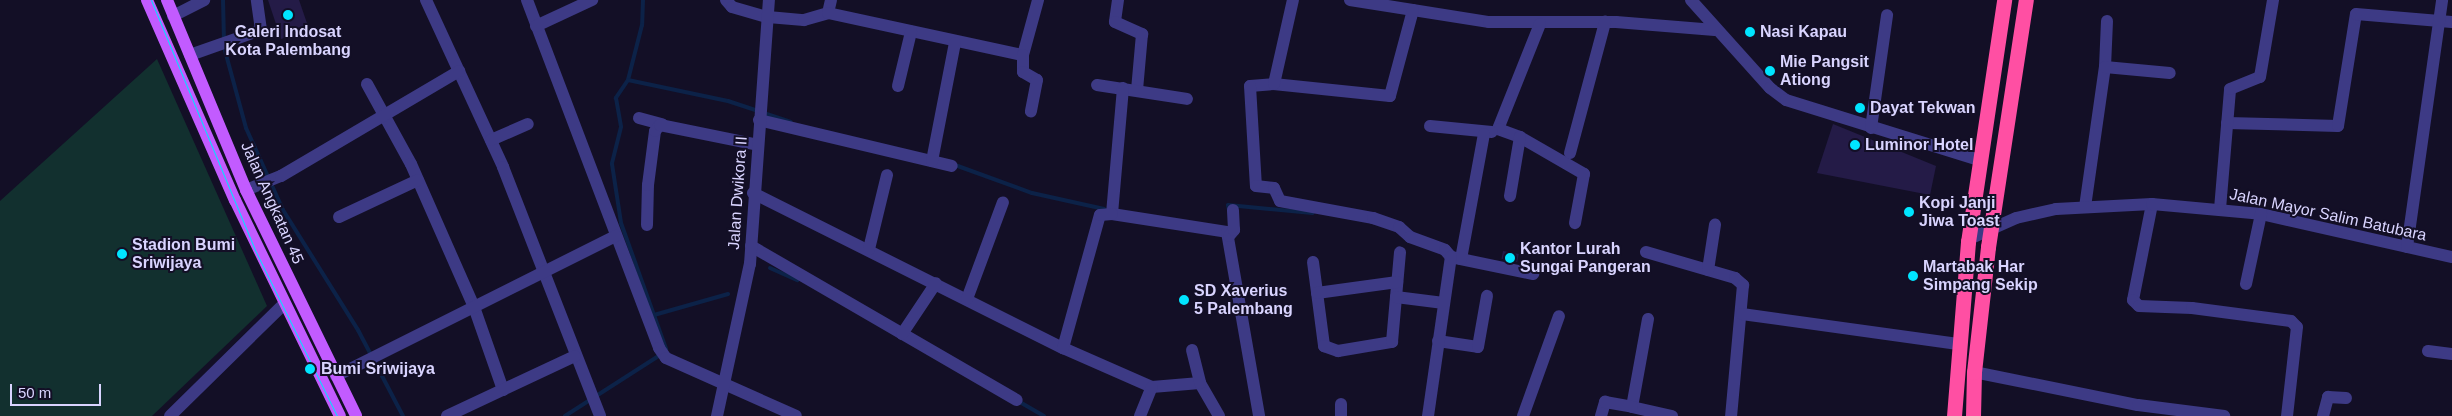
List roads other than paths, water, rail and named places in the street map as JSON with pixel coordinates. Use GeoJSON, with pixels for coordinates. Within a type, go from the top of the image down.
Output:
{"type":"FeatureCollection","features":[{"type":"Feature","properties":{"kind":"highway"},"geometry":{"type":"LineString","coordinates":[[1954,416],[1958,344],[1969,239],[1979,160],[2004,0]]}},
{"type":"Feature","properties":{"kind":"highway"},"geometry":{"type":"LineString","coordinates":[[1973,416],[1974,372],[1992,229],[2026,0]]}},
{"type":"Feature","properties":{"kind":"main road"},"geometry":{"type":"LineString","coordinates":[[147,0],[208,141],[284,304],[340,416]]}},
{"type":"Feature","properties":{"kind":"main road","name":"Jalan Angkatan 45"},"geometry":{"type":"LineString","coordinates":[[167,0],[246,190],[356,416]]}},
{"type":"Feature","properties":{"kind":"main road"},"geometry":{"type":"LineString","coordinates":[[208,141],[230,152]]}},
{"type":"Feature","properties":{"kind":"street"},"geometry":{"type":"LineString","coordinates":[[173,16],[204,0]]}},
{"type":"Feature","properties":{"kind":"street"},"geometry":{"type":"LineString","coordinates":[[190,55],[255,34],[263,26],[256,0]]}},
{"type":"Feature","properties":{"kind":"street"},"geometry":{"type":"LineString","coordinates":[[426,0],[490,140],[599,414]]}},
{"type":"Feature","properties":{"kind":"street"},"geometry":{"type":"LineString","coordinates":[[527,0],[561,96],[662,353],[724,385],[796,416]]}},
{"type":"Feature","properties":{"kind":"street"},"geometry":{"type":"LineString","coordinates":[[536,26],[592,0]]}},
{"type":"Feature","properties":{"kind":"street"},"geometry":{"type":"LineString","coordinates":[[726,0],[732,7],[768,18],[804,20],[830,6],[911,32],[956,43],[1023,55]]}},
{"type":"Feature","properties":{"kind":"street","name":"Jalan Dwikora II"},"geometry":{"type":"LineString","coordinates":[[716,416],[747,284],[752,246],[753,193],[769,0]]}},
{"type":"Feature","properties":{"kind":"street"},"geometry":{"type":"LineString","coordinates":[[1031,112],[1037,80],[1023,72],[1023,55],[1038,0]]}},
{"type":"Feature","properties":{"kind":"street"},"geometry":{"type":"LineString","coordinates":[[1118,0],[1116,24],[1142,34],[1137,90]]}},
{"type":"Feature","properties":{"kind":"street"},"geometry":{"type":"LineString","coordinates":[[1274,84],[1293,0]]}},
{"type":"Feature","properties":{"kind":"street"},"geometry":{"type":"LineString","coordinates":[[1350,0],[1488,22],[1540,24],[1606,22],[1715,30]]}},
{"type":"Feature","properties":{"kind":"street"},"geometry":{"type":"LineString","coordinates":[[2220,208],[2232,86],[2260,78],[2274,0]]}},
{"type":"Feature","properties":{"kind":"street"},"geometry":{"type":"LineString","coordinates":[[2406,247],[2446,20],[2442,0]]}},
{"type":"Feature","properties":{"kind":"street"},"geometry":{"type":"LineString","coordinates":[[1697,2],[1715,30],[1770,88],[1786,100],[1871,128],[1979,160]]}},
{"type":"Feature","properties":{"kind":"street"},"geometry":{"type":"LineString","coordinates":[[1413,10],[1390,96],[1256,82],[1249,89],[1257,187],[1274,188],[1280,201],[1373,218],[1445,250],[1456,258],[1533,274]]}},
{"type":"Feature","properties":{"kind":"street"},"geometry":{"type":"LineString","coordinates":[[2227,123],[2338,126],[2356,14],[2446,20]]}},
{"type":"Feature","properties":{"kind":"street"},"geometry":{"type":"LineString","coordinates":[[1871,128],[1887,15]]}},
{"type":"Feature","properties":{"kind":"street"},"geometry":{"type":"LineString","coordinates":[[2085,207],[2105,67],[2107,21]]}},
{"type":"Feature","properties":{"kind":"street"},"geometry":{"type":"LineString","coordinates":[[1570,154],[1606,22]]}},
{"type":"Feature","properties":{"kind":"street"},"geometry":{"type":"LineString","coordinates":[[1498,129],[1540,24]]}},
{"type":"Feature","properties":{"kind":"street"},"geometry":{"type":"LineString","coordinates":[[898,86],[911,32]]}},
{"type":"Feature","properties":{"kind":"street"},"geometry":{"type":"LineString","coordinates":[[932,159],[956,43]]}},
{"type":"Feature","properties":{"kind":"street"},"geometry":{"type":"LineString","coordinates":[[2105,67],[2170,73]]}},
{"type":"Feature","properties":{"kind":"street"},"geometry":{"type":"LineString","coordinates":[[246,190],[281,176],[459,71]]}},
{"type":"Feature","properties":{"kind":"street"},"geometry":{"type":"LineString","coordinates":[[367,84],[418,180],[474,307],[503,390]]}},
{"type":"Feature","properties":{"kind":"street"},"geometry":{"type":"LineString","coordinates":[[1098,85],[1187,99]]}},
{"type":"Feature","properties":{"kind":"street"},"geometry":{"type":"LineString","coordinates":[[1112,210],[1123,88]]}},
{"type":"Feature","properties":{"kind":"street"},"geometry":{"type":"LineString","coordinates":[[760,114],[932,159],[952,166]]}},
{"type":"Feature","properties":{"kind":"street"},"geometry":{"type":"LineString","coordinates":[[638,118],[758,145]]}},
{"type":"Feature","properties":{"kind":"street"},"geometry":{"type":"LineString","coordinates":[[490,140],[528,124]]}},
{"type":"Feature","properties":{"kind":"street"},"geometry":{"type":"LineString","coordinates":[[647,225],[655,131],[662,124]]}},
{"type":"Feature","properties":{"kind":"street"},"geometry":{"type":"LineString","coordinates":[[1430,126],[1484,134],[1498,129],[1520,137],[1584,174],[1575,223]]}},
{"type":"Feature","properties":{"kind":"street"},"geometry":{"type":"LineString","coordinates":[[1428,416],[1444,303],[1484,134]]}},
{"type":"Feature","properties":{"kind":"street"},"geometry":{"type":"LineString","coordinates":[[1510,196],[1520,137]]}},
{"type":"Feature","properties":{"kind":"street"},"geometry":{"type":"LineString","coordinates":[[869,249],[887,175]]}},
{"type":"Feature","properties":{"kind":"street"},"geometry":{"type":"LineString","coordinates":[[339,217],[418,180]]}},
{"type":"Feature","properties":{"kind":"street"},"geometry":{"type":"LineString","coordinates":[[753,193],[869,249],[1064,348],[1152,387],[1200,382]]}},
{"type":"Feature","properties":{"kind":"street"},"geometry":{"type":"LineString","coordinates":[[967,299],[1003,202]]}},
{"type":"Feature","properties":{"kind":"street"},"geometry":{"type":"LineString","coordinates":[[2152,204],[2134,300],[2139,306],[2192,308],[2291,321],[2297,327],[2287,416]]}},
{"type":"Feature","properties":{"kind":"street","name":"Jalan Mayor Salim Batubara"},"geometry":{"type":"LineString","coordinates":[[1969,239],[2016,218],[2085,207],[2152,204],[2220,208],[2261,214],[2452,256]]}},
{"type":"Feature","properties":{"kind":"street"},"geometry":{"type":"LineString","coordinates":[[1064,348],[1100,215],[1112,210],[1221,228],[1229,236],[1259,416]]}},
{"type":"Feature","properties":{"kind":"street"},"geometry":{"type":"LineString","coordinates":[[1229,236],[1234,230],[1233,210]]}},
{"type":"Feature","properties":{"kind":"street"},"geometry":{"type":"LineString","coordinates":[[2246,284],[2261,214]]}},
{"type":"Feature","properties":{"kind":"street"},"geometry":{"type":"LineString","coordinates":[[1708,270],[1715,224]]}},
{"type":"Feature","properties":{"kind":"street"},"geometry":{"type":"LineString","coordinates":[[336,376],[616,236]]}},
{"type":"Feature","properties":{"kind":"street"},"geometry":{"type":"LineString","coordinates":[[752,246],[1017,400]]}},
{"type":"Feature","properties":{"kind":"street"},"geometry":{"type":"LineString","coordinates":[[1313,262],[1324,346],[1331,351],[1390,343],[1400,252]]}},
{"type":"Feature","properties":{"kind":"street"},"geometry":{"type":"LineString","coordinates":[[1646,252],[1735,278],[1742,285],[1742,314],[1731,416]]}},
{"type":"Feature","properties":{"kind":"street"},"geometry":{"type":"LineString","coordinates":[[1317,293],[1397,282]]}},
{"type":"Feature","properties":{"kind":"street"},"geometry":{"type":"LineString","coordinates":[[902,334],[936,283]]}},
{"type":"Feature","properties":{"kind":"street"},"geometry":{"type":"LineString","coordinates":[[1438,341],[1478,347],[1487,296]]}},
{"type":"Feature","properties":{"kind":"street"},"geometry":{"type":"LineString","coordinates":[[1396,297],[1444,303]]}},
{"type":"Feature","properties":{"kind":"street"},"geometry":{"type":"LineString","coordinates":[[170,416],[284,304]]}},
{"type":"Feature","properties":{"kind":"street"},"geometry":{"type":"LineString","coordinates":[[1742,314],[1958,344]]}},
{"type":"Feature","properties":{"kind":"street"},"geometry":{"type":"LineString","coordinates":[[1523,416],[1559,316]]}},
{"type":"Feature","properties":{"kind":"street"},"geometry":{"type":"LineString","coordinates":[[1632,407],[1648,319]]}},
{"type":"Feature","properties":{"kind":"street"},"geometry":{"type":"LineString","coordinates":[[1192,350],[1200,382],[1219,416]]}},
{"type":"Feature","properties":{"kind":"street"},"geometry":{"type":"LineString","coordinates":[[2428,351],[2452,354]]}},
{"type":"Feature","properties":{"kind":"street"},"geometry":{"type":"LineString","coordinates":[[447,416],[575,356]]}},
{"type":"Feature","properties":{"kind":"street"},"geometry":{"type":"LineString","coordinates":[[1974,372],[2137,410],[2224,416]]}},
{"type":"Feature","properties":{"kind":"street"},"geometry":{"type":"LineString","coordinates":[[1140,416],[1152,387]]}},
{"type":"Feature","properties":{"kind":"street"},"geometry":{"type":"LineString","coordinates":[[2323,416],[2328,397],[2346,398]]}},
{"type":"Feature","properties":{"kind":"street"},"geometry":{"type":"LineString","coordinates":[[1601,416],[1605,402],[1672,416]]}},
{"type":"Feature","properties":{"kind":"waterway"},"geometry":{"type":"LineString","coordinates":[[223,0],[224,40]]}},
{"type":"Feature","properties":{"kind":"waterway"},"geometry":{"type":"LineString","coordinates":[[643,0],[642,25],[628,80],[616,98],[621,127],[612,164],[621,223],[666,349]]}},
{"type":"Feature","properties":{"kind":"waterway"},"geometry":{"type":"LineString","coordinates":[[224,47],[246,128],[283,210],[358,330],[403,416]]}},
{"type":"Feature","properties":{"kind":"waterway"},"geometry":{"type":"LineString","coordinates":[[628,80],[728,101],[791,122]]}},
{"type":"Feature","properties":{"kind":"waterway"},"geometry":{"type":"LineString","coordinates":[[955,165],[1032,193],[1104,209]]}},
{"type":"Feature","properties":{"kind":"waterway"},"geometry":{"type":"LineString","coordinates":[[1229,210],[1228,205],[1313,213]]}},
{"type":"Feature","properties":{"kind":"waterway"},"geometry":{"type":"LineString","coordinates":[[770,268],[797,280]]}},
{"type":"Feature","properties":{"kind":"waterway"},"geometry":{"type":"LineString","coordinates":[[654,315],[728,294]]}},
{"type":"Feature","properties":{"kind":"waterway"},"geometry":{"type":"LineString","coordinates":[[565,416],[660,355]]}},
{"type":"Feature","properties":{"kind":"waterway"},"geometry":{"type":"LineString","coordinates":[[1018,401],[1044,416]]}},
{"type":"Feature","properties":{"kind":"tram line"},"geometry":{"type":"LineString","coordinates":[[151,0],[255,250],[337,416]]}},
{"type":"Feature","properties":{"kind":"place","name":"Galeri Indosat Kota Palembang"},"geometry":{"type":"Point","coordinates":[288,15]}},
{"type":"Feature","properties":{"kind":"place","name":"Nasi Kapau"},"geometry":{"type":"Point","coordinates":[1750,32]}},
{"type":"Feature","properties":{"kind":"place","name":"Mie Pangsit Ationg"},"geometry":{"type":"Point","coordinates":[1770,71]}},
{"type":"Feature","properties":{"kind":"place","name":"Dayat Tekwan"},"geometry":{"type":"Point","coordinates":[1860,108]}},
{"type":"Feature","properties":{"kind":"place","name":"Luminor Hotel"},"geometry":{"type":"Point","coordinates":[1855,145]}},
{"type":"Feature","properties":{"kind":"place","name":"Kopi Janji Jiwa Toast"},"geometry":{"type":"Point","coordinates":[1909,212]}},
{"type":"Feature","properties":{"kind":"place","name":"Stadion Bumi Sriwijaya"},"geometry":{"type":"Point","coordinates":[122,254]}},
{"type":"Feature","properties":{"kind":"place","name":"Kantor Lurah Sungai Pangeran"},"geometry":{"type":"Point","coordinates":[1510,258]}},
{"type":"Feature","properties":{"kind":"place","name":"Martabak Har Simpang Sekip"},"geometry":{"type":"Point","coordinates":[1913,276]}},
{"type":"Feature","properties":{"kind":"place","name":"SD Xaverius 5 Palembang"},"geometry":{"type":"Point","coordinates":[1184,300]}},
{"type":"Feature","properties":{"kind":"place","name":"Bumi Sriwijaya"},"geometry":{"type":"Point","coordinates":[310,369]}}]}
